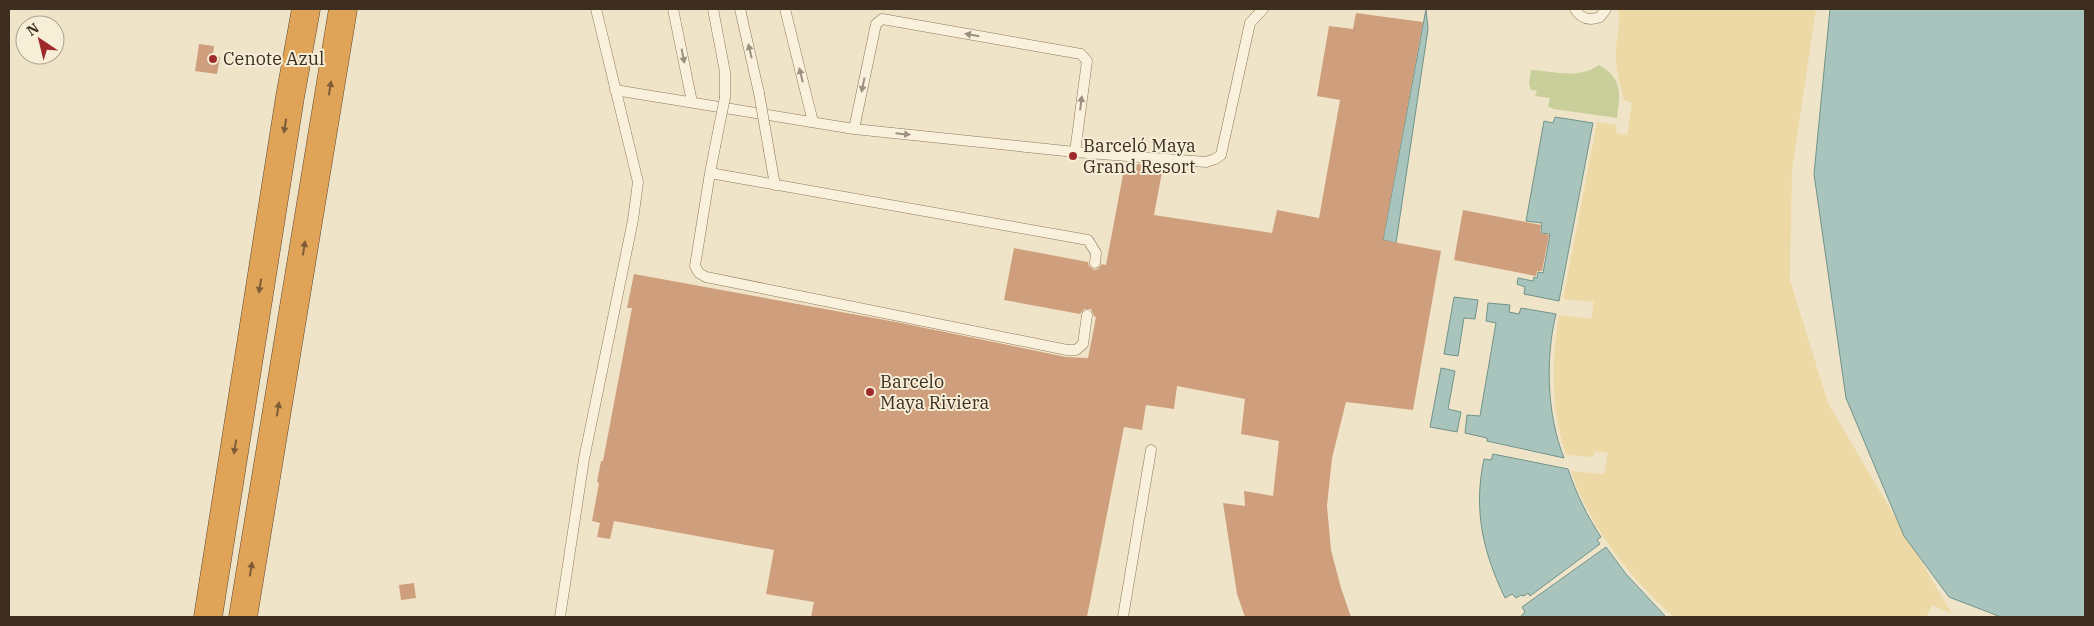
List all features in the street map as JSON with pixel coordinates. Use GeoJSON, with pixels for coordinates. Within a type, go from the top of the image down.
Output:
{"type":"FeatureCollection","features":[{"type":"Feature","properties":{"kind":"highway"},"geometry":{"type":"LineString","coordinates":[[208,617],[290,97],[306,9]]}},
{"type":"Feature","properties":{"kind":"highway"},"geometry":{"type":"LineString","coordinates":[[243,617],[343,9]]}},
{"type":"Feature","properties":{"kind":"lane"},"geometry":{"type":"LineString","coordinates":[[560,617],[584,459],[638,182],[596,9]]}},
{"type":"Feature","properties":{"kind":"lane"},"geometry":{"type":"LineString","coordinates":[[673,9],[692,102]]}},
{"type":"Feature","properties":{"kind":"lane"},"geometry":{"type":"LineString","coordinates":[[713,9],[725,72],[725,97],[695,266],[699,273],[706,277],[1066,350],[1076,350],[1083,344],[1087,315]]}},
{"type":"Feature","properties":{"kind":"lane"},"geometry":{"type":"LineString","coordinates":[[740,9],[759,93],[775,185]]}},
{"type":"Feature","properties":{"kind":"lane"},"geometry":{"type":"LineString","coordinates":[[785,9],[813,122]]}},
{"type":"Feature","properties":{"kind":"lane"},"geometry":{"type":"LineString","coordinates":[[615,90],[854,129],[1075,152],[1206,162],[1221,155],[1250,23],[1263,9]]}},
{"type":"Feature","properties":{"kind":"lane"},"geometry":{"type":"LineString","coordinates":[[1575,9],[1582,18],[1588,20],[1600,17],[1606,9]]}},
{"type":"Feature","properties":{"kind":"lane"},"geometry":{"type":"LineString","coordinates":[[854,129],[876,24],[882,19],[1081,54],[1087,61],[1075,152]]}},
{"type":"Feature","properties":{"kind":"lane"},"geometry":{"type":"LineString","coordinates":[[710,173],[1088,240],[1096,253],[1095,263]]}},
{"type":"Feature","properties":{"kind":"lane"},"geometry":{"type":"LineString","coordinates":[[1123,617],[1151,450]]}},
{"type":"Feature","properties":{"kind":"green space"},"geometry":{"type":"Polygon","coordinates":[[[1599,65],[1607,70],[1616,81],[1619,94],[1617,118],[1553,109],[1548,106],[1550,98],[1535,96],[1537,90],[1531,90],[1529,83],[1531,70],[1566,74],[1591,70],[1599,65]]]}},
{"type":"Feature","properties":{"kind":"sand"},"geometry":{"type":"Polygon","coordinates":[[[1618,9],[1816,9],[1792,170],[1790,280],[1828,403],[1952,614],[1932,605],[1926,617],[1674,617],[1627,569],[1600,532],[1579,492],[1571,471],[1604,474],[1608,453],[1595,451],[1593,457],[1566,455],[1557,421],[1554,368],[1559,315],[1591,319],[1594,302],[1563,299],[1597,122],[1617,125],[1616,133],[1627,135],[1632,103],[1624,100],[1617,68],[1618,9]]]}},
{"type":"Feature","properties":{"kind":"water"},"geometry":{"type":"Polygon","coordinates":[[[1426,9],[1428,29],[1396,243],[1383,240],[1426,9]]]}},
{"type":"Feature","properties":{"kind":"water"},"geometry":{"type":"Polygon","coordinates":[[[1830,9],[2085,9],[2085,617],[2001,617],[1949,597],[1904,536],[1846,398],[1814,174],[1830,9]]]}},
{"type":"Feature","properties":{"kind":"water"},"geometry":{"type":"Polygon","coordinates":[[[1555,117],[1593,123],[1559,301],[1524,294],[1525,287],[1517,284],[1518,278],[1533,281],[1534,277],[1537,278],[1538,272],[1543,273],[1550,234],[1541,233],[1542,223],[1526,221],[1544,121],[1553,123],[1555,117]]]}},
{"type":"Feature","properties":{"kind":"water"},"geometry":{"type":"Polygon","coordinates":[[[1454,297],[1478,300],[1475,319],[1464,318],[1458,356],[1444,354],[1454,297]]]}},
{"type":"Feature","properties":{"kind":"water"},"geometry":{"type":"Polygon","coordinates":[[[1488,303],[1510,305],[1509,312],[1519,314],[1521,308],[1556,314],[1550,349],[1551,405],[1558,441],[1564,458],[1487,441],[1487,438],[1465,433],[1467,415],[1480,416],[1496,323],[1486,321],[1488,303]]]}},
{"type":"Feature","properties":{"kind":"water"},"geometry":{"type":"Polygon","coordinates":[[[1441,368],[1455,371],[1448,409],[1461,412],[1457,432],[1430,427],[1441,368]]]}},
{"type":"Feature","properties":{"kind":"water"},"geometry":{"type":"Polygon","coordinates":[[[1493,454],[1568,469],[1582,504],[1601,537],[1597,540],[1600,544],[1530,596],[1528,593],[1516,598],[1512,594],[1505,598],[1497,581],[1486,547],[1480,513],[1481,478],[1484,459],[1491,460],[1493,454]]]}},
{"type":"Feature","properties":{"kind":"water"},"geometry":{"type":"Polygon","coordinates":[[[1606,547],[1626,574],[1666,617],[1520,617],[1525,612],[1522,607],[1606,547]]]}},
{"type":"Feature","properties":{"kind":"building","name":"Barcelo Maya Riviera"},"geometry":{"type":"Polygon","coordinates":[[[1356,13],[1423,22],[1383,240],[1441,251],[1413,410],[1346,402],[1332,458],[1327,506],[1331,550],[1351,617],[1245,617],[1237,594],[1223,503],[1245,506],[1244,491],[1273,496],[1279,441],[1241,434],[1245,399],[1177,386],[1174,409],[1146,405],[1142,430],[1124,427],[1087,617],[811,617],[814,602],[766,594],[774,550],[614,521],[610,539],[597,537],[600,523],[592,521],[599,483],[597,482],[601,461],[603,461],[632,308],[627,308],[634,274],[896,322],[1066,357],[1088,358],[1096,317],[1091,309],[1084,309],[1080,314],[1004,300],[1014,248],[1088,262],[1089,266],[1094,270],[1098,269],[1102,264],[1106,265],[1124,169],[1135,171],[1137,164],[1163,167],[1154,215],[1272,233],[1277,210],[1319,218],[1340,100],[1317,96],[1329,26],[1353,29],[1356,13]]]}},
{"type":"Feature","properties":{"kind":"building"},"geometry":{"type":"Polygon","coordinates":[[[199,44],[214,46],[213,55],[220,57],[217,74],[195,71],[199,44]]]}},
{"type":"Feature","properties":{"kind":"building"},"geometry":{"type":"Polygon","coordinates":[[[1463,210],[1541,225],[1540,233],[1549,235],[1542,271],[1537,271],[1536,276],[1454,260],[1463,210]]]}},
{"type":"Feature","properties":{"kind":"building"},"geometry":{"type":"Polygon","coordinates":[[[414,583],[416,598],[401,600],[399,585],[414,583]]]}},
{"type":"Feature","properties":{"kind":"place","name":"Cenote Azul"},"geometry":{"type":"Point","coordinates":[213,59]}},
{"type":"Feature","properties":{"kind":"place","name":"Barceló Maya Grand Resort"},"geometry":{"type":"Point","coordinates":[1073,156]}},
{"type":"Feature","properties":{"kind":"place","name":"Barcelo Maya Riviera"},"geometry":{"type":"Point","coordinates":[870,392]}}]}
